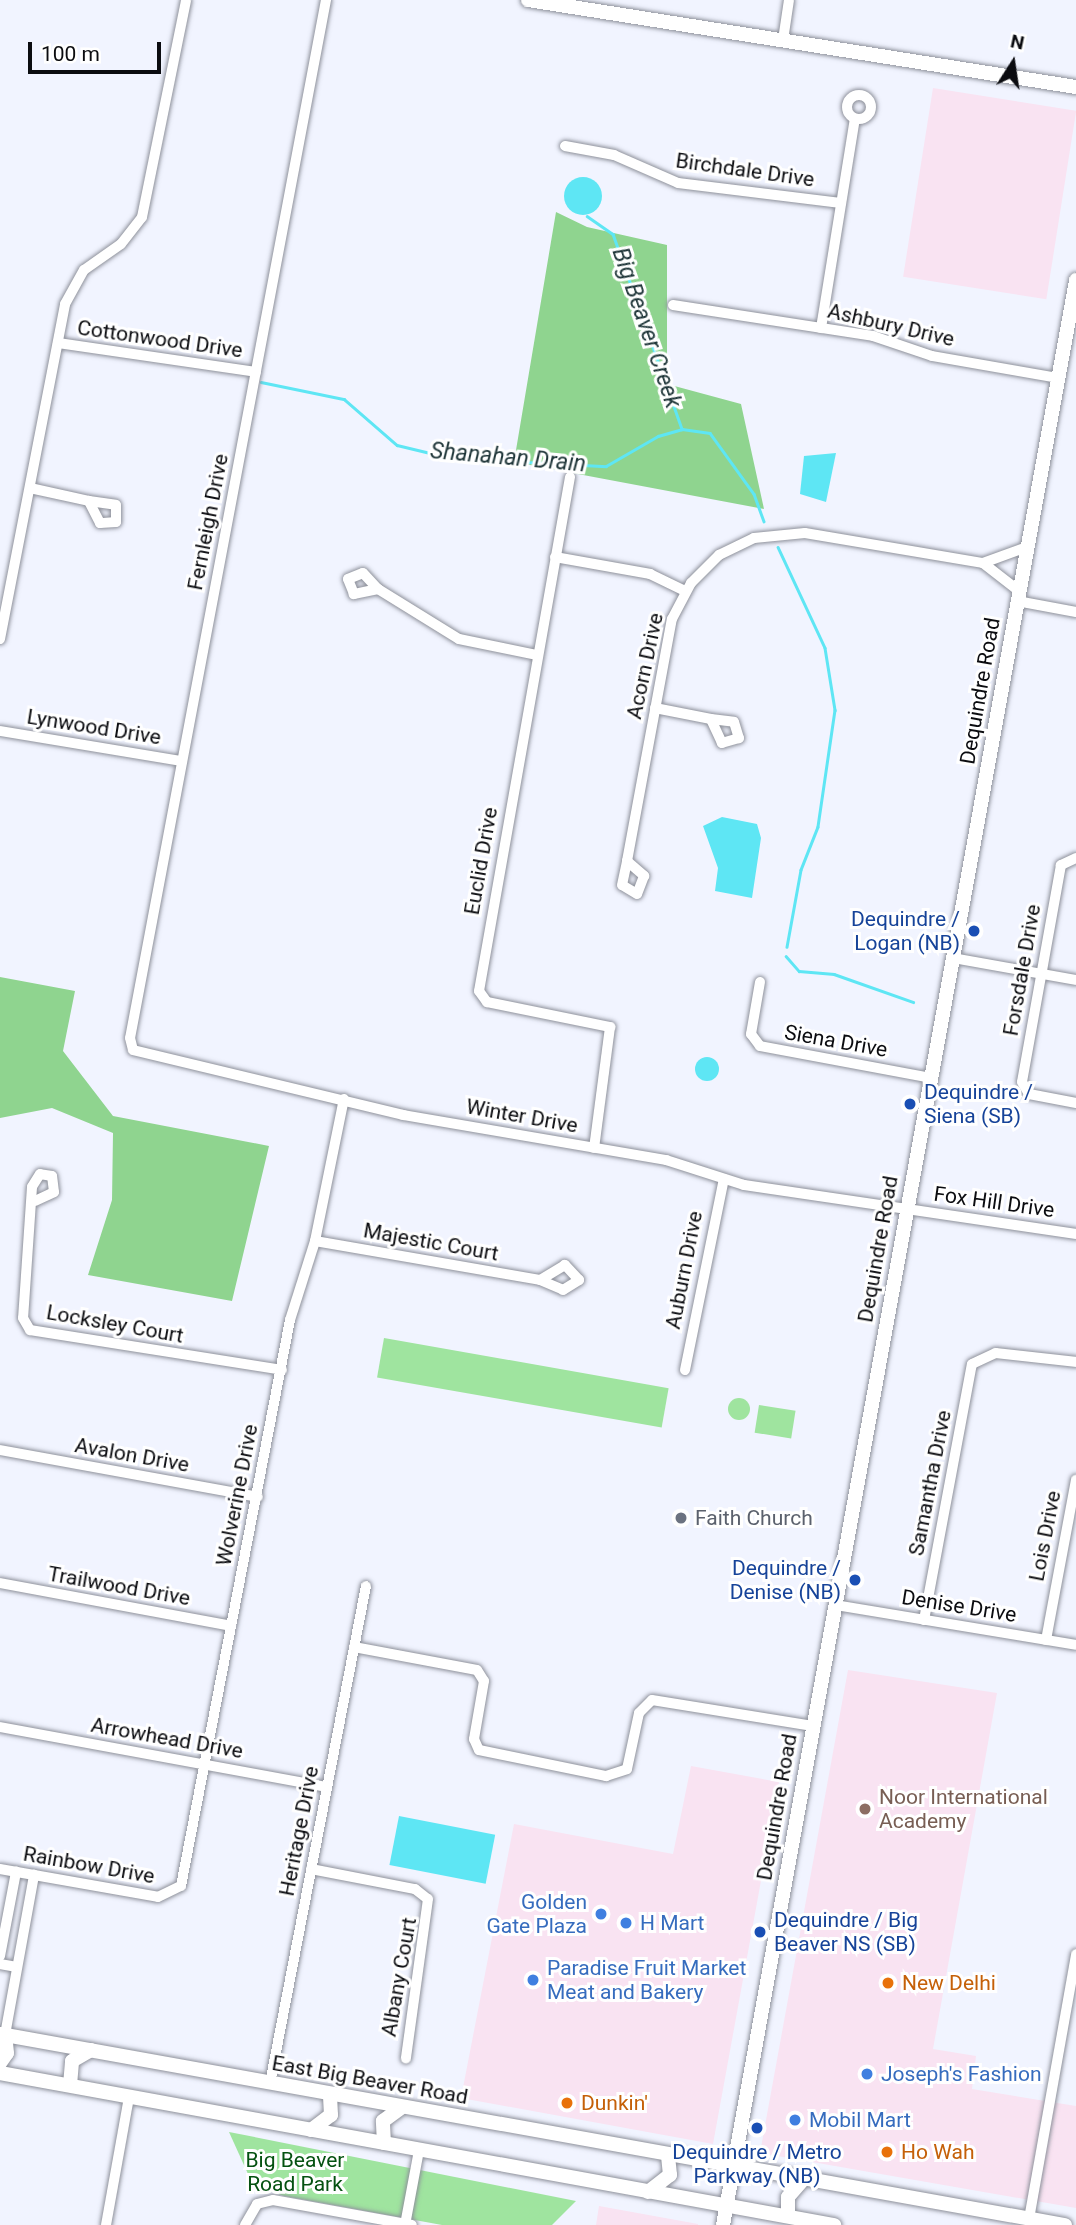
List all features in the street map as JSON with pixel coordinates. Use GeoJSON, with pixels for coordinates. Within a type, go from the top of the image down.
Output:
{"type":"FeatureCollection","features":[{"type":"Feature","properties":{"kind":"main road"},"geometry":{"type":"LineString","coordinates":[[528,0],[1076,87]]}},
{"type":"Feature","properties":{"kind":"main road","name":"Dequindre Road"},"geometry":{"type":"LineString","coordinates":[[723,2225],[1076,280]]}},
{"type":"Feature","properties":{"kind":"main road"},"geometry":{"type":"LineString","coordinates":[[0,2063],[8,2048],[3,2034]]}},
{"type":"Feature","properties":{"kind":"main road","name":"East Big Beaver Road"},"geometry":{"type":"LineString","coordinates":[[3,2034],[803,2180],[978,2217],[1028,2219],[1065,2225]]}},
{"type":"Feature","properties":{"kind":"main road"},"geometry":{"type":"LineString","coordinates":[[69,2085],[72,2061],[91,2050]]}},
{"type":"Feature","properties":{"kind":"main road"},"geometry":{"type":"LineString","coordinates":[[0,2073],[834,2225]]}},
{"type":"Feature","properties":{"kind":"main road"},"geometry":{"type":"LineString","coordinates":[[312,2130],[331,2115],[330,2094]]}},
{"type":"Feature","properties":{"kind":"main road"},"geometry":{"type":"LineString","coordinates":[[384,2143],[383,2122],[402,2107]]}},
{"type":"Feature","properties":{"kind":"main road"},"geometry":{"type":"LineString","coordinates":[[649,2192],[667,2181],[668,2156]]}},
{"type":"Feature","properties":{"kind":"main road"},"geometry":{"type":"LineString","coordinates":[[788,2216],[788,2197],[803,2180]]}},
{"type":"Feature","properties":{"kind":"street"},"geometry":{"type":"LineString","coordinates":[[0,639],[58,343],[77,278],[129,236],[146,206],[186,0]]}},
{"type":"Feature","properties":{"kind":"street","name":"Fernleigh Drive"},"geometry":{"type":"LineString","coordinates":[[133,1050],[130,1038],[326,0]]}},
{"type":"Feature","properties":{"kind":"street"},"geometry":{"type":"LineString","coordinates":[[783,40],[789,0]]}},
{"type":"Feature","properties":{"kind":"street"},"geometry":{"type":"LineString","coordinates":[[821,328],[855,119]]}},
{"type":"Feature","properties":{"kind":"street","name":"Birchdale Drive"},"geometry":{"type":"LineString","coordinates":[[565,146],[614,155],[678,183],[841,203]]}},
{"type":"Feature","properties":{"kind":"street","name":"Ashbury Drive"},"geometry":{"type":"LineString","coordinates":[[673,304],[821,328],[932,356],[1058,378]]}},
{"type":"Feature","properties":{"kind":"street","name":"Cottonwood Drive"},"geometry":{"type":"LineString","coordinates":[[58,343],[256,372]]}},
{"type":"Feature","properties":{"kind":"street","name":"Euclid Drive"},"geometry":{"type":"LineString","coordinates":[[570,477],[479,991],[487,1002],[610,1027],[594,1148]]}},
{"type":"Feature","properties":{"kind":"street"},"geometry":{"type":"LineString","coordinates":[[30,488],[89,501]]}},
{"type":"Feature","properties":{"kind":"street","name":"Acorn Drive"},"geometry":{"type":"LineString","coordinates":[[627,860],[669,631],[685,592],[719,555],[775,533],[983,563],[1027,547]]}},
{"type":"Feature","properties":{"kind":"street"},"geometry":{"type":"LineString","coordinates":[[555,557],[650,574],[685,592]]}},
{"type":"Feature","properties":{"kind":"street","name":"Acorn Drive"},"geometry":{"type":"LineString","coordinates":[[983,563],[1018,596]]}},
{"type":"Feature","properties":{"kind":"street"},"geometry":{"type":"LineString","coordinates":[[378,589],[459,639],[537,654]]}},
{"type":"Feature","properties":{"kind":"street"},"geometry":{"type":"LineString","coordinates":[[1018,596],[1076,612]]}},
{"type":"Feature","properties":{"kind":"street"},"geometry":{"type":"LineString","coordinates":[[655,708],[711,719]]}},
{"type":"Feature","properties":{"kind":"street","name":"Lynwood Drive"},"geometry":{"type":"LineString","coordinates":[[0,732],[182,761]]}},
{"type":"Feature","properties":{"kind":"street","name":"Forsdale Drive"},"geometry":{"type":"LineString","coordinates":[[1071,858],[1041,974],[1023,1090],[1076,1103]]}},
{"type":"Feature","properties":{"kind":"street"},"geometry":{"type":"LineString","coordinates":[[953,958],[1076,980]]}},
{"type":"Feature","properties":{"kind":"street","name":"Siena Drive"},"geometry":{"type":"LineString","coordinates":[[760,982],[751,1030],[756,1043],[931,1078]]}},
{"type":"Feature","properties":{"kind":"street","name":"Winter Drive"},"geometry":{"type":"LineString","coordinates":[[133,1050],[344,1099],[677,1163],[724,1179],[907,1210]]}},
{"type":"Feature","properties":{"kind":"street","name":"Wolverine Drive"},"geometry":{"type":"LineString","coordinates":[[170,1896],[183,1878],[282,1370],[315,1241],[344,1099]]}},
{"type":"Feature","properties":{"kind":"street","name":"Auburn Drive"},"geometry":{"type":"LineString","coordinates":[[685,1370],[724,1179]]}},
{"type":"Feature","properties":{"kind":"street","name":"Locksley Court"},"geometry":{"type":"LineString","coordinates":[[34,1201],[23,1318],[30,1329],[282,1370]]}},
{"type":"Feature","properties":{"kind":"street","name":"Fox Hill Drive"},"geometry":{"type":"LineString","coordinates":[[907,1210],[1076,1234]]}},
{"type":"Feature","properties":{"kind":"street","name":"Majestic Court"},"geometry":{"type":"LineString","coordinates":[[315,1241],[540,1280]]}},
{"type":"Feature","properties":{"kind":"street","name":"Samantha Drive"},"geometry":{"type":"LineString","coordinates":[[924,1620],[970,1369],[980,1356],[1076,1362]]}},
{"type":"Feature","properties":{"kind":"street","name":"Avalon Drive"},"geometry":{"type":"LineString","coordinates":[[0,1450],[258,1497]]}},
{"type":"Feature","properties":{"kind":"street","name":"Lois Drive"},"geometry":{"type":"LineString","coordinates":[[1046,1640],[1076,1480]]}},
{"type":"Feature","properties":{"kind":"street","name":"Trailwood Drive"},"geometry":{"type":"LineString","coordinates":[[0,1583],[231,1626]]}},
{"type":"Feature","properties":{"kind":"street","name":"Heritage Drive"},"geometry":{"type":"LineString","coordinates":[[270,2083],[366,1586]]}},
{"type":"Feature","properties":{"kind":"street","name":"Denise Drive"},"geometry":{"type":"LineString","coordinates":[[835,1605],[1076,1645]]}},
{"type":"Feature","properties":{"kind":"street"},"geometry":{"type":"LineString","coordinates":[[354,1647],[477,1670],[484,1681],[474,1739],[479,1750],[600,1775],[625,1773],[639,1713],[652,1700],[813,1726]]}},
{"type":"Feature","properties":{"kind":"street","name":"Arrowhead Drive"},"geometry":{"type":"LineString","coordinates":[[0,1727],[327,1787]]}},
{"type":"Feature","properties":{"kind":"street","name":"Rainbow Drive"},"geometry":{"type":"LineString","coordinates":[[0,1869],[170,1896]]}},
{"type":"Feature","properties":{"kind":"street","name":"Albany Court"},"geometry":{"type":"LineString","coordinates":[[311,1869],[408,1887],[428,1899],[405,2058]]}},
{"type":"Feature","properties":{"kind":"street"},"geometry":{"type":"LineString","coordinates":[[0,1956],[16,1872]]}},
{"type":"Feature","properties":{"kind":"street"},"geometry":{"type":"LineString","coordinates":[[3,2034],[34,1875]]}},
{"type":"Feature","properties":{"kind":"street"},"geometry":{"type":"LineString","coordinates":[[1028,2219],[1076,1954]]}},
{"type":"Feature","properties":{"kind":"street"},"geometry":{"type":"LineString","coordinates":[[0,1964],[17,1967]]}},
{"type":"Feature","properties":{"kind":"street"},"geometry":{"type":"LineString","coordinates":[[106,2225],[129,2097]]}},
{"type":"Feature","properties":{"kind":"street"},"geometry":{"type":"LineString","coordinates":[[245,2225],[257,2204],[273,2200],[408,2225],[419,2150]]}},
{"type":"Feature","properties":{"kind":"shaded area"},"geometry":{"type":"Polygon","coordinates":[[[933,88],[1076,111],[1046,299],[903,277],[933,88]]]}},
{"type":"Feature","properties":{"kind":"shaded area"},"geometry":{"type":"Polygon","coordinates":[[[848,1670],[997,1693],[933,2049],[976,2056],[972,2089],[1076,2106],[1076,2208],[760,2153],[848,1670]]]}},
{"type":"Feature","properties":{"kind":"shaded area"},"geometry":{"type":"Polygon","coordinates":[[[691,1766],[779,1782],[713,2144],[461,2098],[514,1824],[673,1854],[691,1766]]]}},
{"type":"Feature","properties":{"kind":"shaded area"},"geometry":{"type":"Polygon","coordinates":[[[599,2206],[698,2224],[698,2225],[596,2225],[599,2206]]]}},
{"type":"Feature","properties":{"kind":"green space"},"geometry":{"type":"Polygon","coordinates":[[[556,212],[587,227],[667,245],[667,384],[741,404],[764,509],[514,462],[556,212]]]}},
{"type":"Feature","properties":{"kind":"green space"},"geometry":{"type":"Polygon","coordinates":[[[0,977],[75,991],[63,1051],[113,1116],[269,1146],[232,1301],[88,1275],[112,1200],[113,1133],[52,1108],[0,1118],[0,977]]]}},
{"type":"Feature","properties":{"kind":"green space"},"geometry":{"type":"Polygon","coordinates":[[[384,1338],[669,1388],[662,1428],[377,1377],[384,1338]]]}},
{"type":"Feature","properties":{"kind":"green space"},"geometry":{"type":"Polygon","coordinates":[[[739,1398],[749,1405],[750,1409],[743,1419],[739,1420],[729,1413],[728,1409],[735,1399],[739,1398]]]}},
{"type":"Feature","properties":{"kind":"green space"},"geometry":{"type":"Polygon","coordinates":[[[759,1405],[796,1411],[791,1438],[755,1433],[759,1405]]]}},
{"type":"Feature","properties":{"kind":"green space","name":"Big Beaver Road Park"},"geometry":{"type":"Polygon","coordinates":[[[229,2132],[576,2201],[552,2225],[442,2225],[284,2196],[253,2185],[229,2132]]]}},
{"type":"Feature","properties":{"kind":"water"},"geometry":{"type":"Polygon","coordinates":[[[583,177],[597,182],[602,196],[597,210],[583,215],[569,210],[564,196],[569,182],[583,177]]]}},
{"type":"Feature","properties":{"kind":"water"},"geometry":{"type":"Polygon","coordinates":[[[836,453],[826,502],[800,494],[804,456],[836,453]]]}},
{"type":"Feature","properties":{"kind":"water"},"geometry":{"type":"Polygon","coordinates":[[[722,817],[757,824],[761,838],[752,898],[715,891],[718,868],[703,826],[722,817]]]}},
{"type":"Feature","properties":{"kind":"water"},"geometry":{"type":"Polygon","coordinates":[[[707,1057],[718,1064],[719,1069],[712,1080],[707,1081],[696,1074],[695,1069],[702,1058],[707,1057]]]}},
{"type":"Feature","properties":{"kind":"water"},"geometry":{"type":"Polygon","coordinates":[[[399,1816],[495,1835],[486,1884],[389,1865],[399,1816]]]}},
{"type":"Feature","properties":{"kind":"waterway","name":"Big Beaver Creek"},"geometry":{"type":"LineString","coordinates":[[587,216],[613,234],[682,429]]}},
{"type":"Feature","properties":{"kind":"waterway","name":"Shanahan Drain"},"geometry":{"type":"LineString","coordinates":[[261,382],[344,399],[397,445],[451,458],[606,466],[658,436],[682,429],[710,433],[754,494],[764,521]]}},
{"type":"Feature","properties":{"kind":"waterway","name":"Big Beaver Creek"},"geometry":{"type":"LineString","coordinates":[[778,547],[825,648],[835,710],[818,827],[801,870],[787,947]]}},
{"type":"Feature","properties":{"kind":"waterway","name":"Big Beaver Creek"},"geometry":{"type":"LineString","coordinates":[[786,956],[799,971],[834,974],[913,1002]]}},
{"type":"Feature","properties":{"kind":"place","name":"Dequindre / Logan (NB)"},"geometry":{"type":"Point","coordinates":[974,931]}},
{"type":"Feature","properties":{"kind":"place","name":"Dequindre / Siena (SB)"},"geometry":{"type":"Point","coordinates":[910,1104]}},
{"type":"Feature","properties":{"kind":"place","name":"Faith Church"},"geometry":{"type":"Point","coordinates":[681,1518]}},
{"type":"Feature","properties":{"kind":"place","name":"Dequindre / Denise (NB)"},"geometry":{"type":"Point","coordinates":[855,1580]}},
{"type":"Feature","properties":{"kind":"place","name":"Noor International Academy"},"geometry":{"type":"Point","coordinates":[865,1809]}},
{"type":"Feature","properties":{"kind":"place","name":"Golden Gate Plaza"},"geometry":{"type":"Point","coordinates":[601,1914]}},
{"type":"Feature","properties":{"kind":"place","name":"H Mart"},"geometry":{"type":"Point","coordinates":[626,1923]}},
{"type":"Feature","properties":{"kind":"place","name":"Dequindre / Big Beaver NS (SB)"},"geometry":{"type":"Point","coordinates":[760,1932]}},
{"type":"Feature","properties":{"kind":"place","name":"Paradise Fruit Market Meat and Bakery"},"geometry":{"type":"Point","coordinates":[533,1980]}},
{"type":"Feature","properties":{"kind":"place","name":"New Delhi"},"geometry":{"type":"Point","coordinates":[888,1983]}},
{"type":"Feature","properties":{"kind":"place","name":"Joseph's Fashion"},"geometry":{"type":"Point","coordinates":[867,2074]}},
{"type":"Feature","properties":{"kind":"place","name":"Dunkin'"},"geometry":{"type":"Point","coordinates":[567,2103]}},
{"type":"Feature","properties":{"kind":"place","name":"Mobil Mart"},"geometry":{"type":"Point","coordinates":[795,2120]}},
{"type":"Feature","properties":{"kind":"place","name":"Dequindre / Metro Parkway (NB)"},"geometry":{"type":"Point","coordinates":[757,2128]}},
{"type":"Feature","properties":{"kind":"place","name":"Ho Wah"},"geometry":{"type":"Point","coordinates":[887,2152]}}]}
